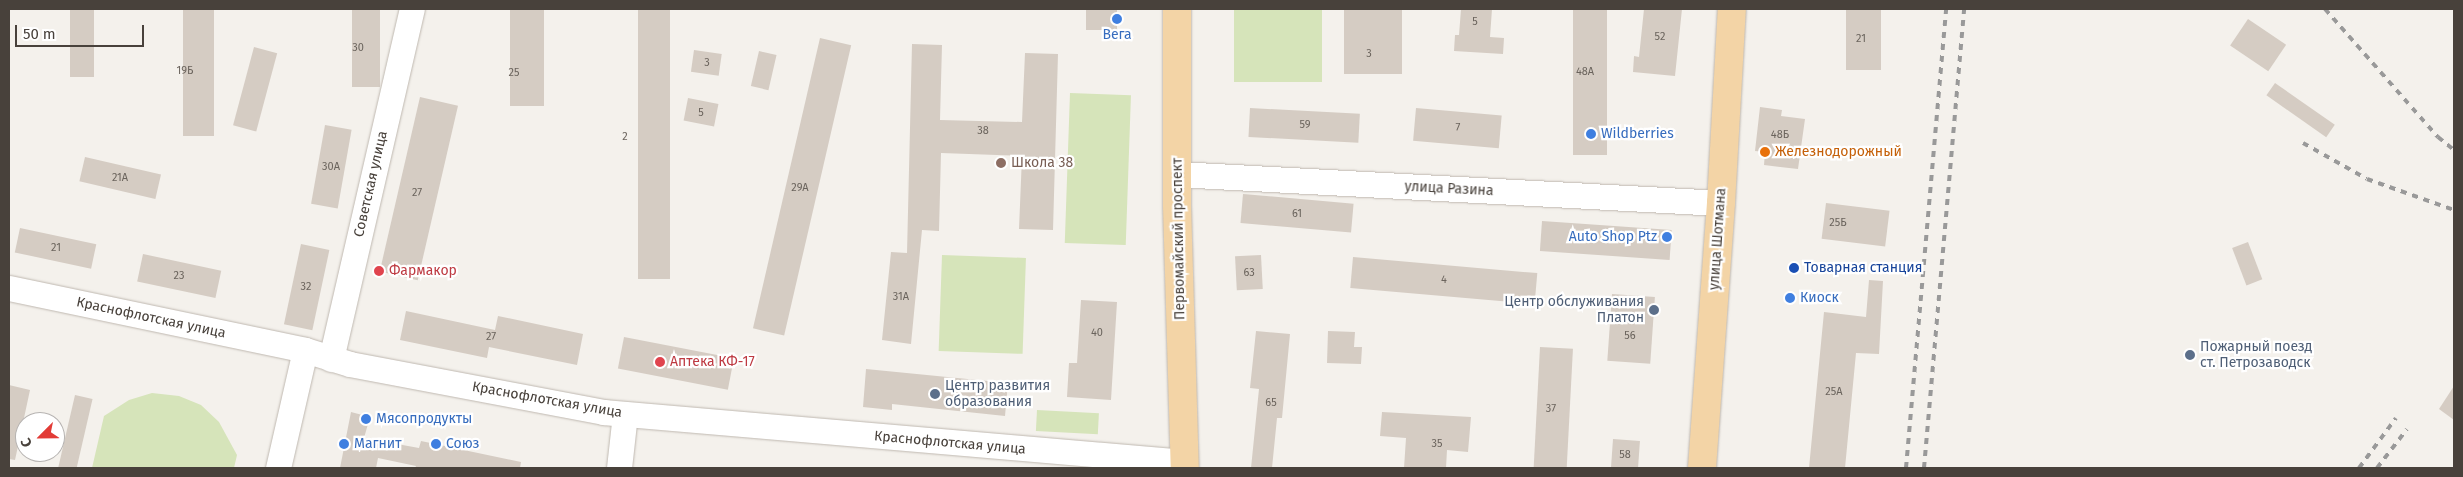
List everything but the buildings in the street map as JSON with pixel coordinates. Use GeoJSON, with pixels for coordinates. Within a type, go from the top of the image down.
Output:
{"type":"FeatureCollection","features":[{"type":"Feature","properties":{"kind":"main road","name":"Первомайский проспект"},"geometry":{"type":"LineString","coordinates":[[1177,9],[1177,174],[1185,465]]}},
{"type":"Feature","properties":{"kind":"main road","name":"улица Шотмана"},"geometry":{"type":"LineString","coordinates":[[1702,468],[1721,204],[1732,9]]}},
{"type":"Feature","properties":{"kind":"street","name":"Советская улица"},"geometry":{"type":"LineString","coordinates":[[330,359],[412,9]]}},
{"type":"Feature","properties":{"kind":"street","name":"улица Разина"},"geometry":{"type":"LineString","coordinates":[[1177,174],[1721,204]]}},
{"type":"Feature","properties":{"kind":"street","name":"Краснофлотская улица"},"geometry":{"type":"LineString","coordinates":[[9,288],[305,350],[330,359],[603,412],[1185,465]]}},
{"type":"Feature","properties":{"kind":"street"},"geometry":{"type":"LineString","coordinates":[[278,468],[305,350]]}},
{"type":"Feature","properties":{"kind":"street"},"geometry":{"type":"LineString","coordinates":[[619,468],[624,414]]}},
{"type":"Feature","properties":{"kind":"green space"},"geometry":{"type":"Polygon","coordinates":[[[1234,9],[1322,9],[1322,82],[1234,82],[1234,9]]]}},
{"type":"Feature","properties":{"kind":"green space"},"geometry":{"type":"Polygon","coordinates":[[[1070,93],[1131,95],[1126,245],[1065,243],[1070,93]]]}},
{"type":"Feature","properties":{"kind":"green space"},"geometry":{"type":"Polygon","coordinates":[[[942,255],[1026,258],[1023,354],[939,351],[942,255]]]}},
{"type":"Feature","properties":{"kind":"green space"},"geometry":{"type":"Polygon","coordinates":[[[152,393],[179,396],[201,405],[219,422],[237,455],[234,468],[92,468],[104,416],[129,400],[152,393]]]}},
{"type":"Feature","properties":{"kind":"green space"},"geometry":{"type":"Polygon","coordinates":[[[1037,410],[1099,413],[1098,434],[1036,431],[1037,410]]]}},
{"type":"Feature","properties":{"kind":"railway"},"geometry":{"type":"LineString","coordinates":[[1906,468],[1946,9]]}},
{"type":"Feature","properties":{"kind":"railway"},"geometry":{"type":"LineString","coordinates":[[1924,468],[1964,9]]}},
{"type":"Feature","properties":{"kind":"railway"},"geometry":{"type":"LineString","coordinates":[[2325,9],[2438,137],[2454,150]]}},
{"type":"Feature","properties":{"kind":"railway"},"geometry":{"type":"LineString","coordinates":[[2303,143],[2367,179],[2454,210]]}},
{"type":"Feature","properties":{"kind":"railway"},"geometry":{"type":"LineString","coordinates":[[2359,468],[2396,418]]}},
{"type":"Feature","properties":{"kind":"railway"},"geometry":{"type":"LineString","coordinates":[[2377,468],[2407,429]]}},
{"type":"Feature","properties":{"kind":"place","name":"Вега"},"geometry":{"type":"Point","coordinates":[1117,19]}},
{"type":"Feature","properties":{"kind":"place","name":"Wildberries"},"geometry":{"type":"Point","coordinates":[1591,134]}},
{"type":"Feature","properties":{"kind":"place","name":"Железнодорожный"},"geometry":{"type":"Point","coordinates":[1765,152]}},
{"type":"Feature","properties":{"kind":"place","name":"Школа 38"},"geometry":{"type":"Point","coordinates":[1001,163]}},
{"type":"Feature","properties":{"kind":"place","name":"Auto Shop Ptz"},"geometry":{"type":"Point","coordinates":[1667,237]}},
{"type":"Feature","properties":{"kind":"place","name":"Товарная станция"},"geometry":{"type":"Point","coordinates":[1794,268]}},
{"type":"Feature","properties":{"kind":"place","name":"Фармакор"},"geometry":{"type":"Point","coordinates":[379,271]}},
{"type":"Feature","properties":{"kind":"place","name":"Киоск"},"geometry":{"type":"Point","coordinates":[1790,298]}},
{"type":"Feature","properties":{"kind":"place","name":"Центр обслуживания Платон"},"geometry":{"type":"Point","coordinates":[1654,310]}},
{"type":"Feature","properties":{"kind":"place","name":"Пожарный поезд ст. Петрозаводск"},"geometry":{"type":"Point","coordinates":[2190,355]}},
{"type":"Feature","properties":{"kind":"place","name":"Аптека КФ-17"},"geometry":{"type":"Point","coordinates":[660,362]}},
{"type":"Feature","properties":{"kind":"place","name":"Центр развития образования"},"geometry":{"type":"Point","coordinates":[935,394]}},
{"type":"Feature","properties":{"kind":"place","name":"Мясопродукты"},"geometry":{"type":"Point","coordinates":[366,419]}},
{"type":"Feature","properties":{"kind":"place","name":"Магнит"},"geometry":{"type":"Point","coordinates":[344,444]}},
{"type":"Feature","properties":{"kind":"place","name":"Союз"},"geometry":{"type":"Point","coordinates":[436,444]}}]}
